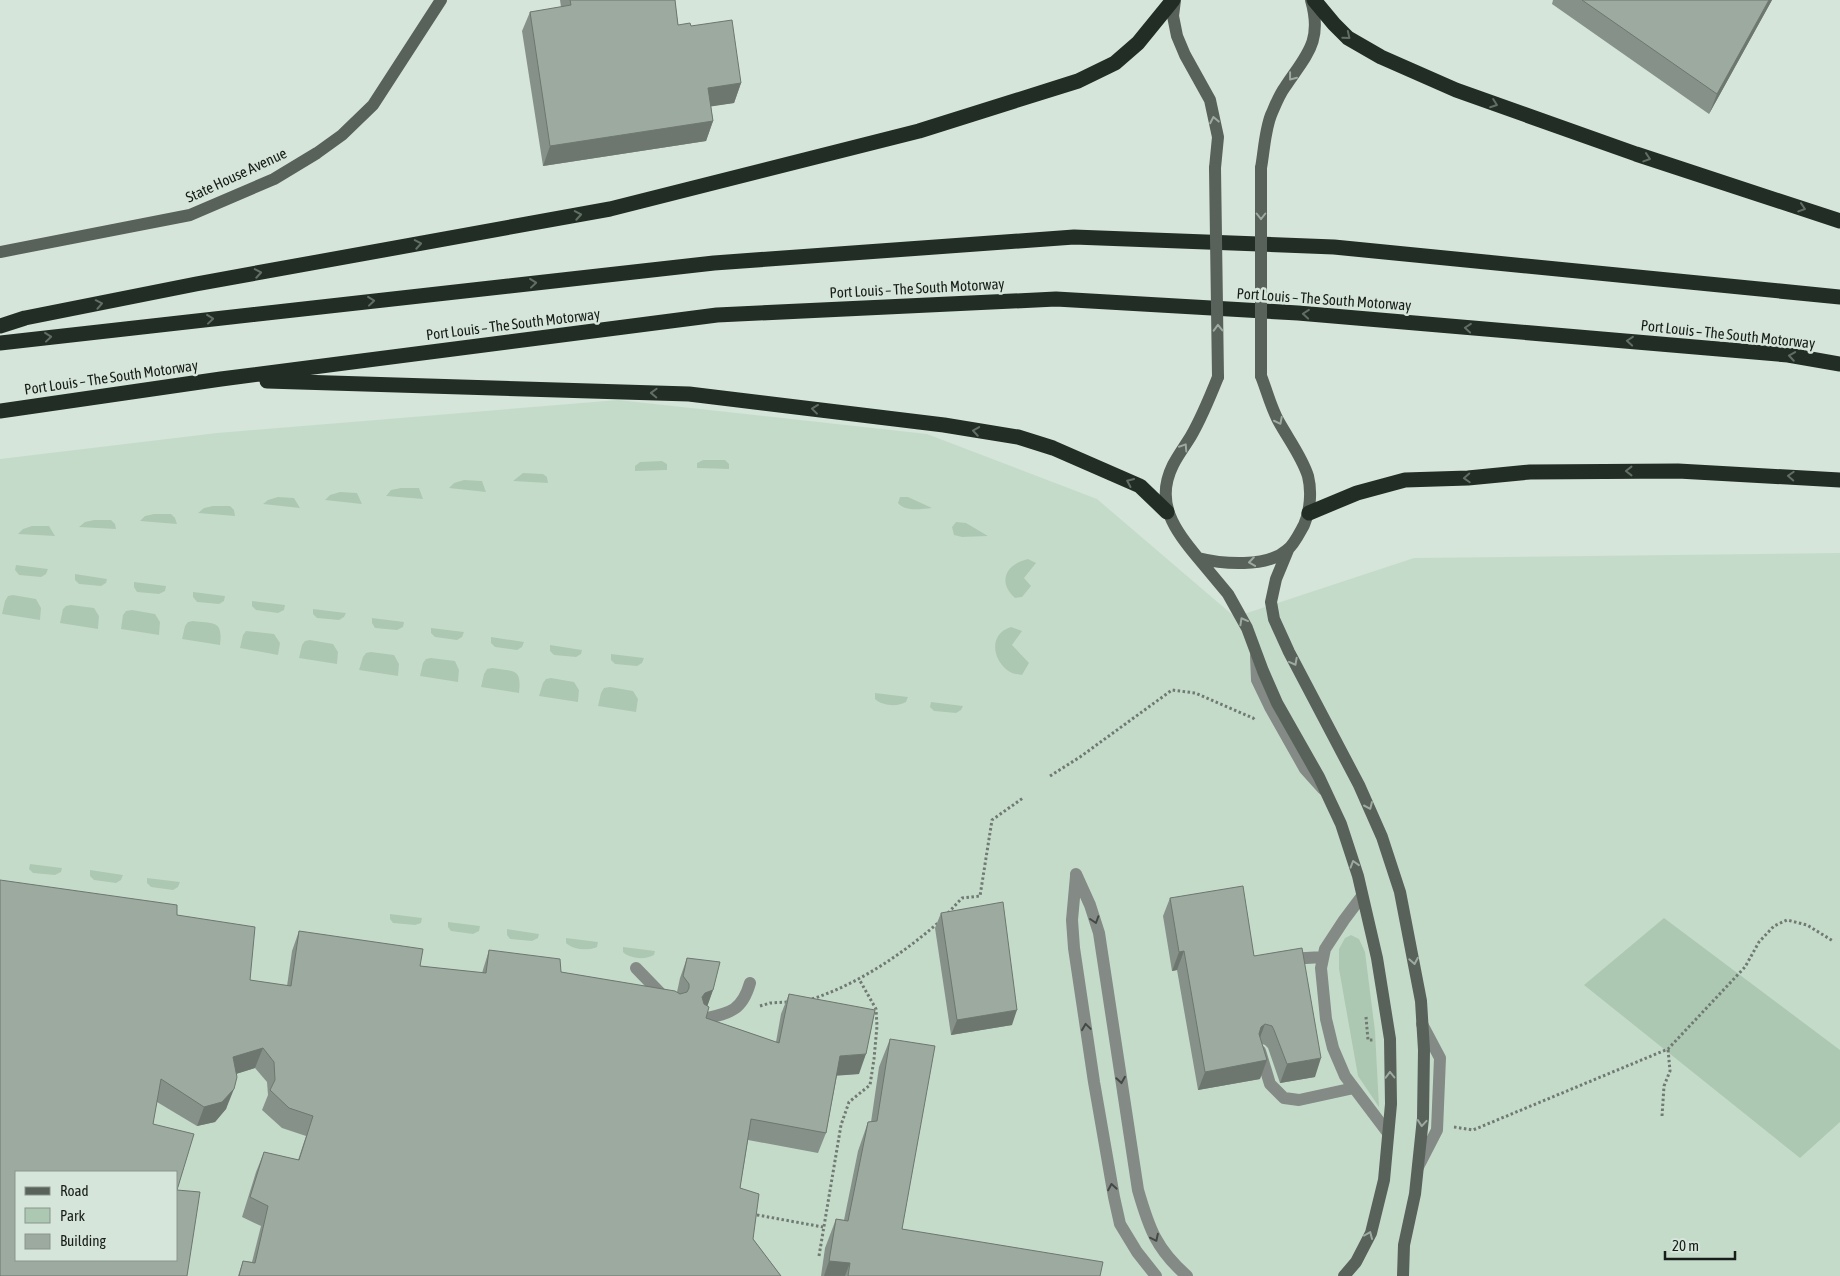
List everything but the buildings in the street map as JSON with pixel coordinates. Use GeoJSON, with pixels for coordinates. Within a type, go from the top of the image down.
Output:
{"type":"FeatureCollection","features":[{"type":"Feature","properties":{"kind":"highway"},"geometry":{"type":"LineString","coordinates":[[0,326],[26,318],[196,284],[610,209],[919,130],[1078,81],[1114,63],[1138,43],[1174,0]]}},
{"type":"Feature","properties":{"kind":"highway"},"geometry":{"type":"LineString","coordinates":[[1312,0],[1348,38],[1381,57],[1456,90],[1636,154],[1840,221]]}},
{"type":"Feature","properties":{"kind":"highway"},"geometry":{"type":"LineString","coordinates":[[0,343],[714,262],[1074,237],[1334,247],[1840,297]]}},
{"type":"Feature","properties":{"kind":"highway","name":"Port Louis – The South Motorway"},"geometry":{"type":"LineString","coordinates":[[0,411],[221,379],[717,315],[1056,299],[1298,313],[1788,355],[1840,364]]}},
{"type":"Feature","properties":{"kind":"highway"},"geometry":{"type":"LineString","coordinates":[[221,379],[689,394],[944,425],[1018,437],[1053,448],[1140,486],[1167,512]]}},
{"type":"Feature","properties":{"kind":"highway"},"geometry":{"type":"LineString","coordinates":[[1309,513],[1357,493],[1405,480],[1468,478],[1530,472],[1678,471],[1840,480]]}},
{"type":"Feature","properties":{"kind":"main road","name":"State House Avenue"},"geometry":{"type":"LineString","coordinates":[[0,252],[190,216],[274,179],[317,153],[342,134],[373,105],[441,0]]}},
{"type":"Feature","properties":{"kind":"main road"},"geometry":{"type":"LineString","coordinates":[[1174,0],[1173,16],[1177,36],[1185,55],[1210,100],[1218,136],[1215,168],[1218,377],[1205,411],[1172,466],[1166,485],[1167,512],[1188,545],[1228,594],[1247,628],[1277,703],[1326,792],[1341,824],[1362,896],[1377,958],[1390,1040],[1391,1104],[1384,1180],[1371,1233],[1356,1262],[1344,1276]]}},
{"type":"Feature","properties":{"kind":"main road"},"geometry":{"type":"LineString","coordinates":[[1312,0],[1315,12],[1315,33],[1310,50],[1284,88],[1270,117],[1261,168],[1261,376],[1278,420],[1308,477],[1309,513],[1301,531],[1288,550],[1276,579],[1271,602],[1274,619],[1289,652],[1360,785],[1382,837],[1400,892],[1410,939],[1421,1001],[1424,1050],[1423,1118],[1415,1194],[1404,1245],[1402,1276]]}},
{"type":"Feature","properties":{"kind":"main road"},"geometry":{"type":"LineString","coordinates":[[1198,558],[1240,564],[1266,560],[1288,550]]}},
{"type":"Feature","properties":{"kind":"lane"},"geometry":{"type":"LineString","coordinates":[[1156,1276],[1137,1252],[1120,1224],[1114,1197],[1094,1082],[1074,948],[1072,920],[1076,874],[1099,933],[1140,1198],[1147,1222],[1160,1248],[1187,1276]]}},
{"type":"Feature","properties":{"kind":"lane"},"geometry":{"type":"LineString","coordinates":[[1362,896],[1325,948],[1320,968],[1326,1019],[1332,1048],[1345,1076],[1388,1133]]}},
{"type":"Feature","properties":{"kind":"lane"},"geometry":{"type":"LineString","coordinates":[[1275,960],[1323,957]]}},
{"type":"Feature","properties":{"kind":"lane"},"geometry":{"type":"LineString","coordinates":[[636,968],[674,1006]]}},
{"type":"Feature","properties":{"kind":"lane"},"geometry":{"type":"LineString","coordinates":[[703,1019],[730,1013],[746,998],[750,983]]}},
{"type":"Feature","properties":{"kind":"lane"},"geometry":{"type":"LineString","coordinates":[[1260,1051],[1270,1084],[1284,1098],[1299,1100],[1354,1088]]}},
{"type":"Feature","properties":{"kind":"path"},"geometry":{"type":"LineString","coordinates":[[1050,776],[1080,757],[1172,690],[1195,693],[1253,718]]}},
{"type":"Feature","properties":{"kind":"path"},"geometry":{"type":"LineString","coordinates":[[946,916],[962,898],[980,896],[992,820],[1023,798]]}},
{"type":"Feature","properties":{"kind":"path"},"geometry":{"type":"LineString","coordinates":[[1473,1130],[1668,1049],[1745,968],[1758,942],[1774,926],[1787,920],[1807,925],[1833,941]]}},
{"type":"Feature","properties":{"kind":"path"},"geometry":{"type":"LineString","coordinates":[[806,1000],[839,990],[859,979],[884,963],[940,921]]}},
{"type":"Feature","properties":{"kind":"path"},"geometry":{"type":"LineString","coordinates":[[819,1256],[841,1125],[849,1102],[870,1085],[874,1059],[877,1026],[876,1009],[859,979]]}},
{"type":"Feature","properties":{"kind":"path"},"geometry":{"type":"LineString","coordinates":[[730,1013],[747,1014],[770,1003],[792,1002]]}},
{"type":"Feature","properties":{"kind":"path"},"geometry":{"type":"LineString","coordinates":[[1662,1116],[1664,1086],[1670,1070],[1668,1049]]}},
{"type":"Feature","properties":{"kind":"path"},"geometry":{"type":"LineString","coordinates":[[751,1214],[823,1227]]}},
{"type":"Feature","properties":{"kind":"shaded area"},"geometry":{"type":"Polygon","coordinates":[[[618,400],[927,434],[1097,499],[1235,617],[1414,558],[1840,553],[1840,1276],[0,1276],[0,459],[217,433],[618,400]]]}},
{"type":"Feature","properties":{"kind":"green space"},"geometry":{"type":"Polygon","coordinates":[[[703,460],[725,460],[729,464],[729,469],[697,468],[697,463],[703,460]]]}},
{"type":"Feature","properties":{"kind":"green space"},"geometry":{"type":"Polygon","coordinates":[[[662,461],[667,464],[667,470],[635,471],[635,466],[640,462],[662,461]]]}},
{"type":"Feature","properties":{"kind":"green space"},"geometry":{"type":"Polygon","coordinates":[[[523,473],[543,474],[547,477],[548,483],[513,481],[523,473]]]}},
{"type":"Feature","properties":{"kind":"green space"},"geometry":{"type":"Polygon","coordinates":[[[464,480],[482,481],[486,492],[449,488],[454,483],[464,480]]]}},
{"type":"Feature","properties":{"kind":"green space"},"geometry":{"type":"Polygon","coordinates":[[[419,488],[423,499],[386,496],[391,490],[419,488]]]}},
{"type":"Feature","properties":{"kind":"green space"},"geometry":{"type":"Polygon","coordinates":[[[340,492],[357,493],[362,504],[325,500],[330,495],[340,492]]]}},
{"type":"Feature","properties":{"kind":"green space"},"geometry":{"type":"Polygon","coordinates":[[[278,497],[294,498],[300,508],[263,504],[268,500],[278,497]]]}},
{"type":"Feature","properties":{"kind":"green space"},"geometry":{"type":"Polygon","coordinates":[[[900,497],[908,497],[932,508],[905,508],[898,503],[900,497]]]}},
{"type":"Feature","properties":{"kind":"green space"},"geometry":{"type":"Polygon","coordinates":[[[230,506],[234,510],[235,516],[198,513],[204,508],[230,506]]]}},
{"type":"Feature","properties":{"kind":"green space"},"geometry":{"type":"Polygon","coordinates":[[[171,514],[177,524],[140,521],[145,516],[171,514]]]}},
{"type":"Feature","properties":{"kind":"green space"},"geometry":{"type":"Polygon","coordinates":[[[111,520],[115,524],[116,529],[79,527],[85,522],[111,520]]]}},
{"type":"Feature","properties":{"kind":"green space"},"geometry":{"type":"Polygon","coordinates":[[[956,522],[966,523],[988,536],[962,537],[954,535],[952,527],[956,522]]]}},
{"type":"Feature","properties":{"kind":"green space"},"geometry":{"type":"Polygon","coordinates":[[[32,526],[49,526],[55,536],[18,534],[23,529],[32,526]]]}},
{"type":"Feature","properties":{"kind":"green space"},"geometry":{"type":"Polygon","coordinates":[[[1028,559],[1036,563],[1024,578],[1031,586],[1022,597],[1015,598],[1006,586],[1006,574],[1014,565],[1028,559]]]}},
{"type":"Feature","properties":{"kind":"green space"},"geometry":{"type":"Polygon","coordinates":[[[16,565],[48,569],[46,574],[41,577],[19,575],[15,570],[16,565]]]}},
{"type":"Feature","properties":{"kind":"green space"},"geometry":{"type":"Polygon","coordinates":[[[75,574],[107,579],[106,583],[101,586],[79,584],[75,580],[75,574]]]}},
{"type":"Feature","properties":{"kind":"green space"},"geometry":{"type":"Polygon","coordinates":[[[134,582],[166,586],[165,591],[159,594],[137,592],[134,582]]]}},
{"type":"Feature","properties":{"kind":"green space"},"geometry":{"type":"Polygon","coordinates":[[[193,592],[225,596],[224,601],[219,604],[197,602],[193,597],[193,592]]]}},
{"type":"Feature","properties":{"kind":"green space"},"geometry":{"type":"Polygon","coordinates":[[[13,595],[36,599],[41,608],[40,620],[2,614],[5,601],[8,596],[13,595]]]}},
{"type":"Feature","properties":{"kind":"green space"},"geometry":{"type":"Polygon","coordinates":[[[252,601],[285,605],[284,610],[278,613],[256,610],[252,606],[252,601]]]}},
{"type":"Feature","properties":{"kind":"green space"},"geometry":{"type":"Polygon","coordinates":[[[71,605],[94,608],[99,616],[98,629],[60,623],[63,609],[71,605]]]}},
{"type":"Feature","properties":{"kind":"green space"},"geometry":{"type":"Polygon","coordinates":[[[313,609],[346,613],[339,620],[317,618],[313,614],[313,609]]]}},
{"type":"Feature","properties":{"kind":"green space"},"geometry":{"type":"Polygon","coordinates":[[[132,610],[155,614],[160,622],[159,635],[121,629],[123,615],[126,611],[132,610]]]}},
{"type":"Feature","properties":{"kind":"green space"},"geometry":{"type":"Polygon","coordinates":[[[372,618],[404,622],[403,627],[397,630],[375,628],[372,618]]]}},
{"type":"Feature","properties":{"kind":"green space"},"geometry":{"type":"Polygon","coordinates":[[[188,622],[212,623],[219,627],[220,645],[182,639],[185,626],[188,622]]]}},
{"type":"Feature","properties":{"kind":"green space"},"geometry":{"type":"Polygon","coordinates":[[[1011,627],[1022,631],[1012,645],[1029,663],[1022,675],[1010,672],[996,655],[996,641],[999,635],[1011,627]]]}},
{"type":"Feature","properties":{"kind":"green space"},"geometry":{"type":"Polygon","coordinates":[[[431,628],[464,632],[462,637],[457,640],[435,637],[431,633],[431,628]]]}},
{"type":"Feature","properties":{"kind":"green space"},"geometry":{"type":"Polygon","coordinates":[[[246,631],[274,634],[280,643],[278,655],[240,648],[246,631]]]}},
{"type":"Feature","properties":{"kind":"green space"},"geometry":{"type":"Polygon","coordinates":[[[491,637],[524,642],[522,647],[517,650],[495,647],[491,643],[491,637]]]}},
{"type":"Feature","properties":{"kind":"green space"},"geometry":{"type":"Polygon","coordinates":[[[310,640],[333,644],[338,652],[337,664],[299,658],[302,645],[305,641],[310,640]]]}},
{"type":"Feature","properties":{"kind":"green space"},"geometry":{"type":"Polygon","coordinates":[[[550,645],[582,650],[581,654],[576,657],[554,655],[550,651],[550,645]]]}},
{"type":"Feature","properties":{"kind":"green space"},"geometry":{"type":"Polygon","coordinates":[[[366,653],[394,655],[399,664],[398,676],[359,670],[363,657],[366,653]]]}},
{"type":"Feature","properties":{"kind":"green space"},"geometry":{"type":"Polygon","coordinates":[[[611,654],[644,658],[642,663],[637,666],[615,664],[611,660],[611,654]]]}},
{"type":"Feature","properties":{"kind":"green space"},"geometry":{"type":"Polygon","coordinates":[[[426,659],[455,661],[459,670],[458,682],[420,676],[423,663],[426,659]]]}},
{"type":"Feature","properties":{"kind":"green space"},"geometry":{"type":"Polygon","coordinates":[[[492,668],[515,672],[519,679],[519,693],[481,687],[484,674],[487,669],[492,668]]]}},
{"type":"Feature","properties":{"kind":"green space"},"geometry":{"type":"Polygon","coordinates":[[[551,678],[574,682],[579,690],[578,702],[539,696],[543,683],[546,679],[551,678]]]}},
{"type":"Feature","properties":{"kind":"green space"},"geometry":{"type":"Polygon","coordinates":[[[610,687],[633,691],[638,699],[636,712],[598,706],[604,688],[610,687]]]}},
{"type":"Feature","properties":{"kind":"green space"},"geometry":{"type":"Polygon","coordinates":[[[875,693],[908,697],[903,704],[890,705],[875,699],[875,693]]]}},
{"type":"Feature","properties":{"kind":"green space"},"geometry":{"type":"Polygon","coordinates":[[[931,702],[963,706],[956,713],[934,711],[930,707],[931,702]]]}},
{"type":"Feature","properties":{"kind":"green space"},"geometry":{"type":"Polygon","coordinates":[[[30,864],[62,868],[61,872],[55,875],[33,873],[29,869],[30,864]]]}},
{"type":"Feature","properties":{"kind":"green space"},"geometry":{"type":"Polygon","coordinates":[[[90,870],[123,875],[121,880],[116,883],[94,880],[90,876],[90,870]]]}},
{"type":"Feature","properties":{"kind":"green space"},"geometry":{"type":"Polygon","coordinates":[[[147,878],[180,882],[178,887],[173,890],[151,887],[147,883],[147,878]]]}},
{"type":"Feature","properties":{"kind":"green space"},"geometry":{"type":"Polygon","coordinates":[[[390,914],[422,918],[421,923],[415,925],[393,923],[390,919],[390,914]]]}},
{"type":"Feature","properties":{"kind":"green space"},"geometry":{"type":"Polygon","coordinates":[[[1664,918],[1840,1050],[1840,1122],[1800,1158],[1584,985],[1664,918]]]}},
{"type":"Feature","properties":{"kind":"green space"},"geometry":{"type":"Polygon","coordinates":[[[448,922],[480,926],[479,931],[473,934],[451,931],[448,927],[448,922]]]}},
{"type":"Feature","properties":{"kind":"green space"},"geometry":{"type":"Polygon","coordinates":[[[507,929],[539,934],[538,938],[532,941],[510,939],[507,935],[507,929]]]}},
{"type":"Feature","properties":{"kind":"green space"},"geometry":{"type":"Polygon","coordinates":[[[1351,935],[1359,939],[1365,952],[1375,1031],[1379,1107],[1358,1076],[1339,969],[1339,949],[1345,938],[1351,935]]]}},
{"type":"Feature","properties":{"kind":"green space"},"geometry":{"type":"Polygon","coordinates":[[[566,938],[598,942],[597,947],[590,949],[577,948],[566,943],[566,938]]]}},
{"type":"Feature","properties":{"kind":"green space"},"geometry":{"type":"Polygon","coordinates":[[[623,947],[655,951],[651,957],[638,958],[623,952],[623,947]]]}}]}
